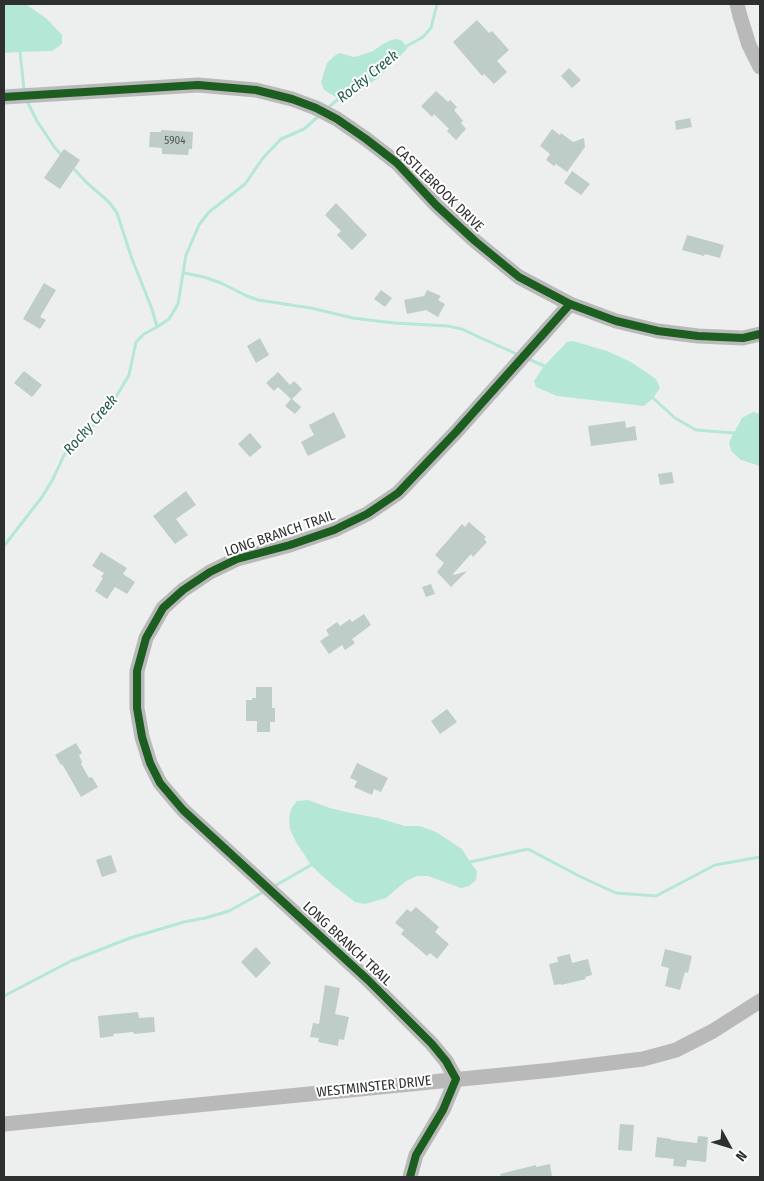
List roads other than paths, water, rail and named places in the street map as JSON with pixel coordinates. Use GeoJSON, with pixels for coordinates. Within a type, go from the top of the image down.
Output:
{"type":"FeatureCollection","features":[{"type":"Feature","properties":{"kind":"street"},"geometry":{"type":"LineString","coordinates":[[737,4],[749,45],[760,67]]}},
{"type":"Feature","properties":{"kind":"street","name":"CASTLEBROOK DRIVE"},"geometry":{"type":"LineString","coordinates":[[4,97],[198,85],[256,90],[300,102],[337,119],[366,139],[397,163],[436,206],[503,264],[520,276],[570,304],[616,321],[658,331],[698,336],[743,338],[760,334]]}},
{"type":"Feature","properties":{"kind":"street","name":"LONG BRANCH TRAIL"},"geometry":{"type":"LineString","coordinates":[[456,1079],[446,1061],[432,1044],[368,980],[182,810],[160,783],[150,764],[142,737],[137,708],[137,671],[146,638],[163,608],[183,590],[210,572],[237,559],[290,545],[334,530],[367,514],[398,493],[456,432],[570,304]]}},
{"type":"Feature","properties":{"kind":"street","name":"WESTMINSTER DRIVE"},"geometry":{"type":"LineString","coordinates":[[4,1124],[553,1070],[643,1059],[676,1050],[713,1031],[760,1002]]}},
{"type":"Feature","properties":{"kind":"street"},"geometry":{"type":"LineString","coordinates":[[410,1177],[416,1155],[443,1110],[456,1079]]}},
{"type":"Feature","properties":{"kind":"water"},"geometry":{"type":"Polygon","coordinates":[[[4,4],[26,4],[47,19],[62,35],[62,44],[52,51],[4,53],[4,4]]]}},
{"type":"Feature","properties":{"kind":"water"},"geometry":{"type":"Polygon","coordinates":[[[397,39],[402,41],[407,49],[377,79],[341,100],[324,90],[321,82],[327,63],[334,56],[340,53],[354,57],[358,56],[397,39]]]}},
{"type":"Feature","properties":{"kind":"water"},"geometry":{"type":"Polygon","coordinates":[[[573,341],[607,351],[631,362],[656,379],[660,388],[644,406],[557,396],[536,387],[534,381],[544,366],[567,342],[573,341]]]}},
{"type":"Feature","properties":{"kind":"water"},"geometry":{"type":"Polygon","coordinates":[[[753,412],[760,414],[760,466],[741,460],[731,451],[729,442],[742,418],[753,412]]]}},
{"type":"Feature","properties":{"kind":"water"},"geometry":{"type":"Polygon","coordinates":[[[308,800],[346,812],[378,818],[405,826],[420,826],[436,832],[462,849],[477,871],[476,880],[469,886],[461,888],[428,876],[417,876],[406,881],[386,898],[365,904],[355,902],[311,865],[290,829],[289,818],[291,809],[297,801],[308,800]]]}},
{"type":"Feature","properties":{"kind":"waterway","name":"Rocky Creek"},"geometry":{"type":"LineString","coordinates":[[405,47],[423,37],[431,28],[437,4]]}},
{"type":"Feature","properties":{"kind":"waterway"},"geometry":{"type":"LineString","coordinates":[[18,50],[20,52],[24,90]]}},
{"type":"Feature","properties":{"kind":"waterway","name":"Rocky Creek"},"geometry":{"type":"LineString","coordinates":[[326,109],[341,97]]}},
{"type":"Feature","properties":{"kind":"waterway"},"geometry":{"type":"LineString","coordinates":[[26,99],[37,121],[63,157]]}},
{"type":"Feature","properties":{"kind":"waterway","name":"Rocky Creek"},"geometry":{"type":"LineString","coordinates":[[4,546],[42,497],[64,455],[86,434],[116,397],[129,375],[136,342],[144,334],[169,319],[178,304],[186,255],[199,225],[209,212],[245,184],[263,158],[281,139],[304,129],[320,115]]}},
{"type":"Feature","properties":{"kind":"waterway"},"geometry":{"type":"LineString","coordinates":[[72,167],[109,202],[117,213],[157,327]]}},
{"type":"Feature","properties":{"kind":"waterway"},"geometry":{"type":"LineString","coordinates":[[184,273],[221,283],[258,300],[311,308],[353,318],[394,323],[448,326],[462,329],[519,355]]}},
{"type":"Feature","properties":{"kind":"waterway"},"geometry":{"type":"LineString","coordinates":[[528,359],[547,367]]}},
{"type":"Feature","properties":{"kind":"waterway"},"geometry":{"type":"LineString","coordinates":[[649,397],[653,398],[675,418],[696,430],[734,433],[736,435]]}},
{"type":"Feature","properties":{"kind":"waterway"},"geometry":{"type":"LineString","coordinates":[[470,862],[528,849],[616,893],[656,896],[715,865],[760,857]]}},
{"type":"Feature","properties":{"kind":"waterway"},"geometry":{"type":"LineString","coordinates":[[273,887],[311,865]]}},
{"type":"Feature","properties":{"kind":"waterway"},"geometry":{"type":"LineString","coordinates":[[4,996],[71,961],[130,938],[229,911],[265,891]]}}]}
